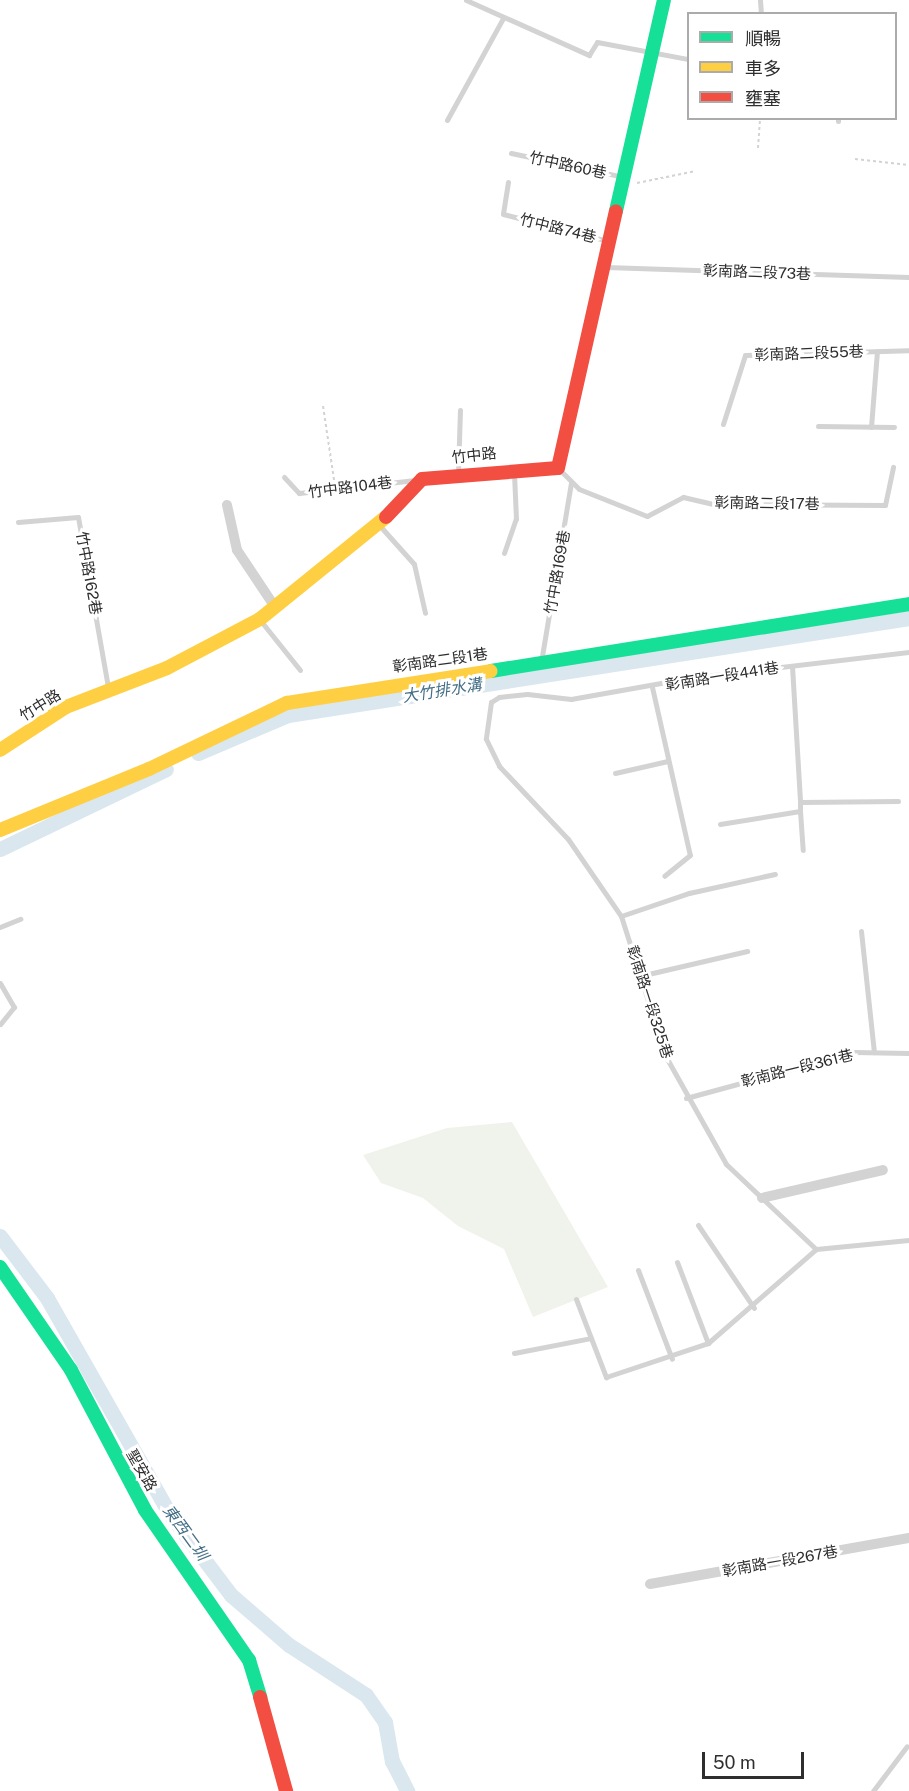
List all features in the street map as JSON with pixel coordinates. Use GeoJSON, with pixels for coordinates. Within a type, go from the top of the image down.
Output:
{"type":"FeatureCollection","features":[{"type":"Feature","properties":{"kind":"street"},"geometry":{"type":"LineString","coordinates":[[558,468],[624,181],[650,53],[664,0]]}},
{"type":"Feature","properties":{"kind":"street","name":"竹中路"},"geometry":{"type":"LineString","coordinates":[[0,750],[66,707],[168,668],[260,619],[378,525],[422,479],[514,468],[558,468]]}},
{"type":"Feature","properties":{"kind":"street"},"geometry":{"type":"LineString","coordinates":[[227,505],[237,549],[275,607]]}},
{"type":"Feature","properties":{"kind":"street","name":"彰南路二段1巷"},"geometry":{"type":"LineString","coordinates":[[0,830],[149,769],[287,703],[909,604]]}},
{"type":"Feature","properties":{"kind":"street"},"geometry":{"type":"LineString","coordinates":[[762,1198],[883,1170]]}},
{"type":"Feature","properties":{"kind":"street","name":"聖安路"},"geometry":{"type":"LineString","coordinates":[[0,1267],[71,1370],[146,1510],[249,1660],[286,1791]]}},
{"type":"Feature","properties":{"kind":"street","name":"彰南路一段267巷"},"geometry":{"type":"LineString","coordinates":[[650,1584],[909,1538]]}},
{"type":"Feature","properties":{"kind":"lane"},"geometry":{"type":"LineString","coordinates":[[466,0],[589,55],[597,42],[687,59]]}},
{"type":"Feature","properties":{"kind":"lane"},"geometry":{"type":"LineString","coordinates":[[447,120],[504,18]]}},
{"type":"Feature","properties":{"kind":"lane","name":"竹中路60巷"},"geometry":{"type":"LineString","coordinates":[[511,153],[624,181]]}},
{"type":"Feature","properties":{"kind":"lane","name":"竹中路74巷"},"geometry":{"type":"LineString","coordinates":[[507,182],[503,214],[610,242]]}},
{"type":"Feature","properties":{"kind":"lane","name":"彰南路二段73巷"},"geometry":{"type":"LineString","coordinates":[[604,267],[909,277]]}},
{"type":"Feature","properties":{"kind":"lane","name":"彰南路二段55巷"},"geometry":{"type":"LineString","coordinates":[[723,424],[746,355],[909,350]]}},
{"type":"Feature","properties":{"kind":"lane"},"geometry":{"type":"LineString","coordinates":[[871,427],[877,351]]}},
{"type":"Feature","properties":{"kind":"lane"},"geometry":{"type":"LineString","coordinates":[[458,473],[460,410]]}},
{"type":"Feature","properties":{"kind":"lane"},"geometry":{"type":"LineString","coordinates":[[818,426],[894,427]]}},
{"type":"Feature","properties":{"kind":"lane","name":"彰南路二段17巷"},"geometry":{"type":"LineString","coordinates":[[558,468],[571,483],[647,516],[683,497],[714,504],[885,505],[893,467]]}},
{"type":"Feature","properties":{"kind":"lane"},"geometry":{"type":"LineString","coordinates":[[504,553],[516,519],[514,468]]}},
{"type":"Feature","properties":{"kind":"lane","name":"竹中路104巷"},"geometry":{"type":"LineString","coordinates":[[284,477],[299,494],[422,479]]}},
{"type":"Feature","properties":{"kind":"lane","name":"竹中路169巷"},"geometry":{"type":"LineString","coordinates":[[541,662],[571,483]]}},
{"type":"Feature","properties":{"kind":"lane","name":"竹中路162巷"},"geometry":{"type":"LineString","coordinates":[[18,522],[78,517],[109,689]]}},
{"type":"Feature","properties":{"kind":"lane"},"geometry":{"type":"LineString","coordinates":[[378,525],[414,564],[425,613]]}},
{"type":"Feature","properties":{"kind":"lane"},"geometry":{"type":"LineString","coordinates":[[260,619],[300,670]]}},
{"type":"Feature","properties":{"kind":"lane","name":"彰南路一段441巷"},"geometry":{"type":"LineString","coordinates":[[499,698],[527,694],[571,699],[792,666],[909,652]]}},
{"type":"Feature","properties":{"kind":"lane"},"geometry":{"type":"LineString","coordinates":[[792,666],[803,850]]}},
{"type":"Feature","properties":{"kind":"lane"},"geometry":{"type":"LineString","coordinates":[[652,687],[690,855],[664,876]]}},
{"type":"Feature","properties":{"kind":"lane","name":"彰南路一段325巷"},"geometry":{"type":"LineString","coordinates":[[499,698],[491,702],[486,739],[499,766],[568,839],[621,916],[644,975],[666,1057],[686,1098],[726,1164],[816,1249]]}},
{"type":"Feature","properties":{"kind":"lane"},"geometry":{"type":"LineString","coordinates":[[615,773],[668,761]]}},
{"type":"Feature","properties":{"kind":"lane"},"geometry":{"type":"LineString","coordinates":[[800,802],[898,801]]}},
{"type":"Feature","properties":{"kind":"lane"},"geometry":{"type":"LineString","coordinates":[[720,824],[800,811]]}},
{"type":"Feature","properties":{"kind":"lane"},"geometry":{"type":"LineString","coordinates":[[621,916],[689,892],[775,874]]}},
{"type":"Feature","properties":{"kind":"lane"},"geometry":{"type":"LineString","coordinates":[[0,927],[20,919]]}},
{"type":"Feature","properties":{"kind":"lane"},"geometry":{"type":"LineString","coordinates":[[861,931],[873,1052]]}},
{"type":"Feature","properties":{"kind":"lane"},"geometry":{"type":"LineString","coordinates":[[644,975],[747,951]]}},
{"type":"Feature","properties":{"kind":"lane"},"geometry":{"type":"LineString","coordinates":[[0,982],[14,1007],[0,1024]]}},
{"type":"Feature","properties":{"kind":"lane","name":"彰南路一段361巷"},"geometry":{"type":"LineString","coordinates":[[686,1098],[795,1065],[873,1052],[909,1053]]}},
{"type":"Feature","properties":{"kind":"lane"},"geometry":{"type":"LineString","coordinates":[[699,1225],[754,1308]]}},
{"type":"Feature","properties":{"kind":"lane"},"geometry":{"type":"LineString","coordinates":[[576,1299],[606,1377],[672,1359],[708,1343],[754,1308],[816,1249],[909,1240]]}},
{"type":"Feature","properties":{"kind":"lane"},"geometry":{"type":"LineString","coordinates":[[677,1262],[708,1343]]}},
{"type":"Feature","properties":{"kind":"lane"},"geometry":{"type":"LineString","coordinates":[[638,1270],[672,1359]]}},
{"type":"Feature","properties":{"kind":"lane"},"geometry":{"type":"LineString","coordinates":[[514,1353],[591,1338]]}},
{"type":"Feature","properties":{"kind":"lane"},"geometry":{"type":"LineString","coordinates":[[873,1791],[907,1746]]}},
{"type":"Feature","properties":{"kind":"path"},"geometry":{"type":"LineString","coordinates":[[758,148],[760,120]]}},
{"type":"Feature","properties":{"kind":"path"},"geometry":{"type":"LineString","coordinates":[[855,159],[909,165]]}},
{"type":"Feature","properties":{"kind":"path"},"geometry":{"type":"LineString","coordinates":[[624,181],[696,171]]}},
{"type":"Feature","properties":{"kind":"path"},"geometry":{"type":"LineString","coordinates":[[323,406],[335,489]]}},
{"type":"Feature","properties":{"kind":"shaded area"},"geometry":{"type":"Polygon","coordinates":[[[512,1122],[608,1287],[533,1317],[504,1249],[458,1226],[423,1198],[381,1183],[363,1155],[447,1128],[512,1122]]]}},
{"type":"Feature","properties":{"kind":"waterway","name":"大竹排水溝"},"geometry":{"type":"LineString","coordinates":[[198,753],[288,715],[909,618]]}},
{"type":"Feature","properties":{"kind":"waterway","name":"大竹排水溝"},"geometry":{"type":"LineString","coordinates":[[0,849],[166,769]]}},
{"type":"Feature","properties":{"kind":"waterway","name":"東西二圳"},"geometry":{"type":"LineString","coordinates":[[0,1236],[47,1298],[169,1513],[231,1595],[289,1645],[366,1695],[385,1722],[392,1761],[407,1791]]}},
{"type":"Feature","properties":{"kind":"traffic: fast"},"geometry":{"type":"LineString","coordinates":[[616,211],[664,0]]}},
{"type":"Feature","properties":{"kind":"traffic: fast"},"geometry":{"type":"LineString","coordinates":[[491,671],[909,604]]}},
{"type":"Feature","properties":{"kind":"traffic: fast"},"geometry":{"type":"LineString","coordinates":[[0,1267],[71,1370],[145,1510],[249,1660],[260,1697]]}},
{"type":"Feature","properties":{"kind":"traffic: slow"},"geometry":{"type":"LineString","coordinates":[[0,750],[66,707],[167,668],[260,619],[386,517]]}},
{"type":"Feature","properties":{"kind":"traffic: slow"},"geometry":{"type":"LineString","coordinates":[[0,830],[149,769],[287,703],[491,671]]}},
{"type":"Feature","properties":{"kind":"traffic: jam"},"geometry":{"type":"LineString","coordinates":[[386,517],[422,479],[558,468],[616,211]]}},
{"type":"Feature","properties":{"kind":"traffic: jam"},"geometry":{"type":"LineString","coordinates":[[260,1697],[286,1791]]}}]}
